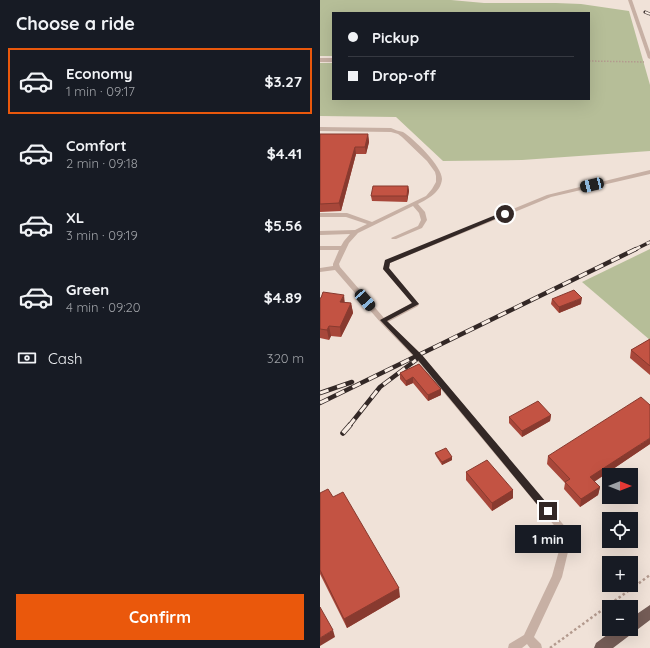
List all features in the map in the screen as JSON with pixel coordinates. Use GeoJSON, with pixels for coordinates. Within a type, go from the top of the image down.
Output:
{"type":"FeatureCollection","features":[{"type":"Feature","properties":{"kind":"main road"},"geometry":{"type":"LineString","coordinates":[[638,621],[650,612]]}},
{"type":"Feature","properties":{"kind":"main road"},"geometry":{"type":"LineString","coordinates":[[601,648],[617,636]]}},
{"type":"Feature","properties":{"kind":"street"},"geometry":{"type":"LineString","coordinates":[[320,60],[332,60]]}},
{"type":"Feature","properties":{"kind":"lane"},"geometry":{"type":"LineString","coordinates":[[630,0],[650,58]]}},
{"type":"Feature","properties":{"kind":"lane"},"geometry":{"type":"LineString","coordinates":[[320,129],[391,130],[401,133],[428,158],[438,170],[439,177],[436,190],[428,198],[356,232],[346,242],[336,264],[337,268],[383,320],[419,357],[568,535],[557,577],[528,638],[513,648]]}},
{"type":"Feature","properties":{"kind":"lane"},"geometry":{"type":"LineString","coordinates":[[383,320],[416,304],[386,269],[387,262],[549,196],[650,172]]}},
{"type":"Feature","properties":{"kind":"lane"},"geometry":{"type":"LineString","coordinates":[[394,238],[420,227],[424,220],[422,212],[415,204]]}},
{"type":"Feature","properties":{"kind":"lane"},"geometry":{"type":"LineString","coordinates":[[320,215],[346,215],[371,224]]}},
{"type":"Feature","properties":{"kind":"lane"},"geometry":{"type":"LineString","coordinates":[[321,233],[356,232]]}},
{"type":"Feature","properties":{"kind":"lane"},"geometry":{"type":"LineString","coordinates":[[320,248],[343,248]]}},
{"type":"Feature","properties":{"kind":"lane"},"geometry":{"type":"LineString","coordinates":[[320,270],[337,268]]}},
{"type":"Feature","properties":{"kind":"lane"},"geometry":{"type":"LineString","coordinates":[[528,638],[536,648]]}},
{"type":"Feature","properties":{"kind":"path"},"geometry":{"type":"LineString","coordinates":[[590,61],[650,62]]}},
{"type":"Feature","properties":{"kind":"path"},"geometry":{"type":"LineString","coordinates":[[550,648],[650,575]]}},
{"type":"Feature","properties":{"kind":"green space"},"geometry":{"type":"Polygon","coordinates":[[[320,0],[451,0],[484,3],[556,3],[581,4],[629,11],[650,85],[650,151],[522,160],[443,161],[396,117],[320,116],[320,63],[332,63],[332,100],[590,100],[590,12],[332,12],[332,56],[320,56],[320,0]]]}},
{"type":"Feature","properties":{"kind":"green space"},"geometry":{"type":"Polygon","coordinates":[[[650,249],[650,340],[582,282],[650,249]]]}},
{"type":"Feature","properties":{"kind":"building"},"geometry":{"type":"Polygon","coordinates":[[[320,134],[368,134],[365,147],[355,147],[339,203],[320,204],[320,134]]]}},
{"type":"Feature","properties":{"kind":"building"},"geometry":{"type":"Polygon","coordinates":[[[373,186],[408,186],[407,196],[371,196],[373,186]]]}},
{"type":"Feature","properties":{"kind":"building"},"geometry":{"type":"Polygon","coordinates":[[[574,290],[582,298],[559,307],[552,299],[574,290]]]}},
{"type":"Feature","properties":{"kind":"building"},"geometry":{"type":"Polygon","coordinates":[[[323,292],[344,295],[340,302],[351,303],[340,327],[329,326],[327,330],[320,329],[320,298],[323,292]]]}},
{"type":"Feature","properties":{"kind":"building"},"geometry":{"type":"Polygon","coordinates":[[[650,339],[650,366],[631,350],[650,339]]]}},
{"type":"Feature","properties":{"kind":"building"},"geometry":{"type":"Polygon","coordinates":[[[419,364],[441,389],[428,395],[413,377],[406,381],[400,373],[419,364]]]}},
{"type":"Feature","properties":{"kind":"building"},"geometry":{"type":"Polygon","coordinates":[[[641,397],[650,405],[650,438],[590,477],[600,487],[581,499],[565,482],[570,479],[548,456],[641,397]]]}},
{"type":"Feature","properties":{"kind":"building"},"geometry":{"type":"Polygon","coordinates":[[[538,401],[551,415],[522,431],[509,417],[538,401]]]}},
{"type":"Feature","properties":{"kind":"building"},"geometry":{"type":"Polygon","coordinates":[[[446,448],[452,457],[442,462],[435,453],[446,448]]]}},
{"type":"Feature","properties":{"kind":"building"},"geometry":{"type":"Polygon","coordinates":[[[487,460],[513,490],[492,503],[466,472],[487,460]]]}},
{"type":"Feature","properties":{"kind":"building"},"geometry":{"type":"Polygon","coordinates":[[[328,489],[333,497],[343,492],[399,588],[344,619],[320,570],[320,493],[328,489]]]}},
{"type":"Feature","properties":{"kind":"building"},"geometry":{"type":"Polygon","coordinates":[[[320,607],[333,630],[320,638],[320,607]]]}},
{"type":"Feature","properties":{"kind":"railway"},"geometry":{"type":"LineString","coordinates":[[645,12],[650,14]]}},
{"type":"Feature","properties":{"kind":"railway"},"geometry":{"type":"LineString","coordinates":[[636,249],[650,242]]}},
{"type":"Feature","properties":{"kind":"railway"},"geometry":{"type":"LineString","coordinates":[[320,403],[636,249]]}},
{"type":"Feature","properties":{"kind":"railway"},"geometry":{"type":"LineString","coordinates":[[349,426],[380,387],[416,360]]}},
{"type":"Feature","properties":{"kind":"railway"},"geometry":{"type":"LineString","coordinates":[[320,393],[352,382]]}},
{"type":"Feature","properties":{"kind":"railway"},"geometry":{"type":"LineString","coordinates":[[343,433],[350,425]]}},
{"type":"Feature","properties":{"kind":"route"},"geometry":{"type":"LineString","coordinates":[[505,214],[387,262],[386,269],[416,304],[383,320],[419,357],[548,511]]}}]}
